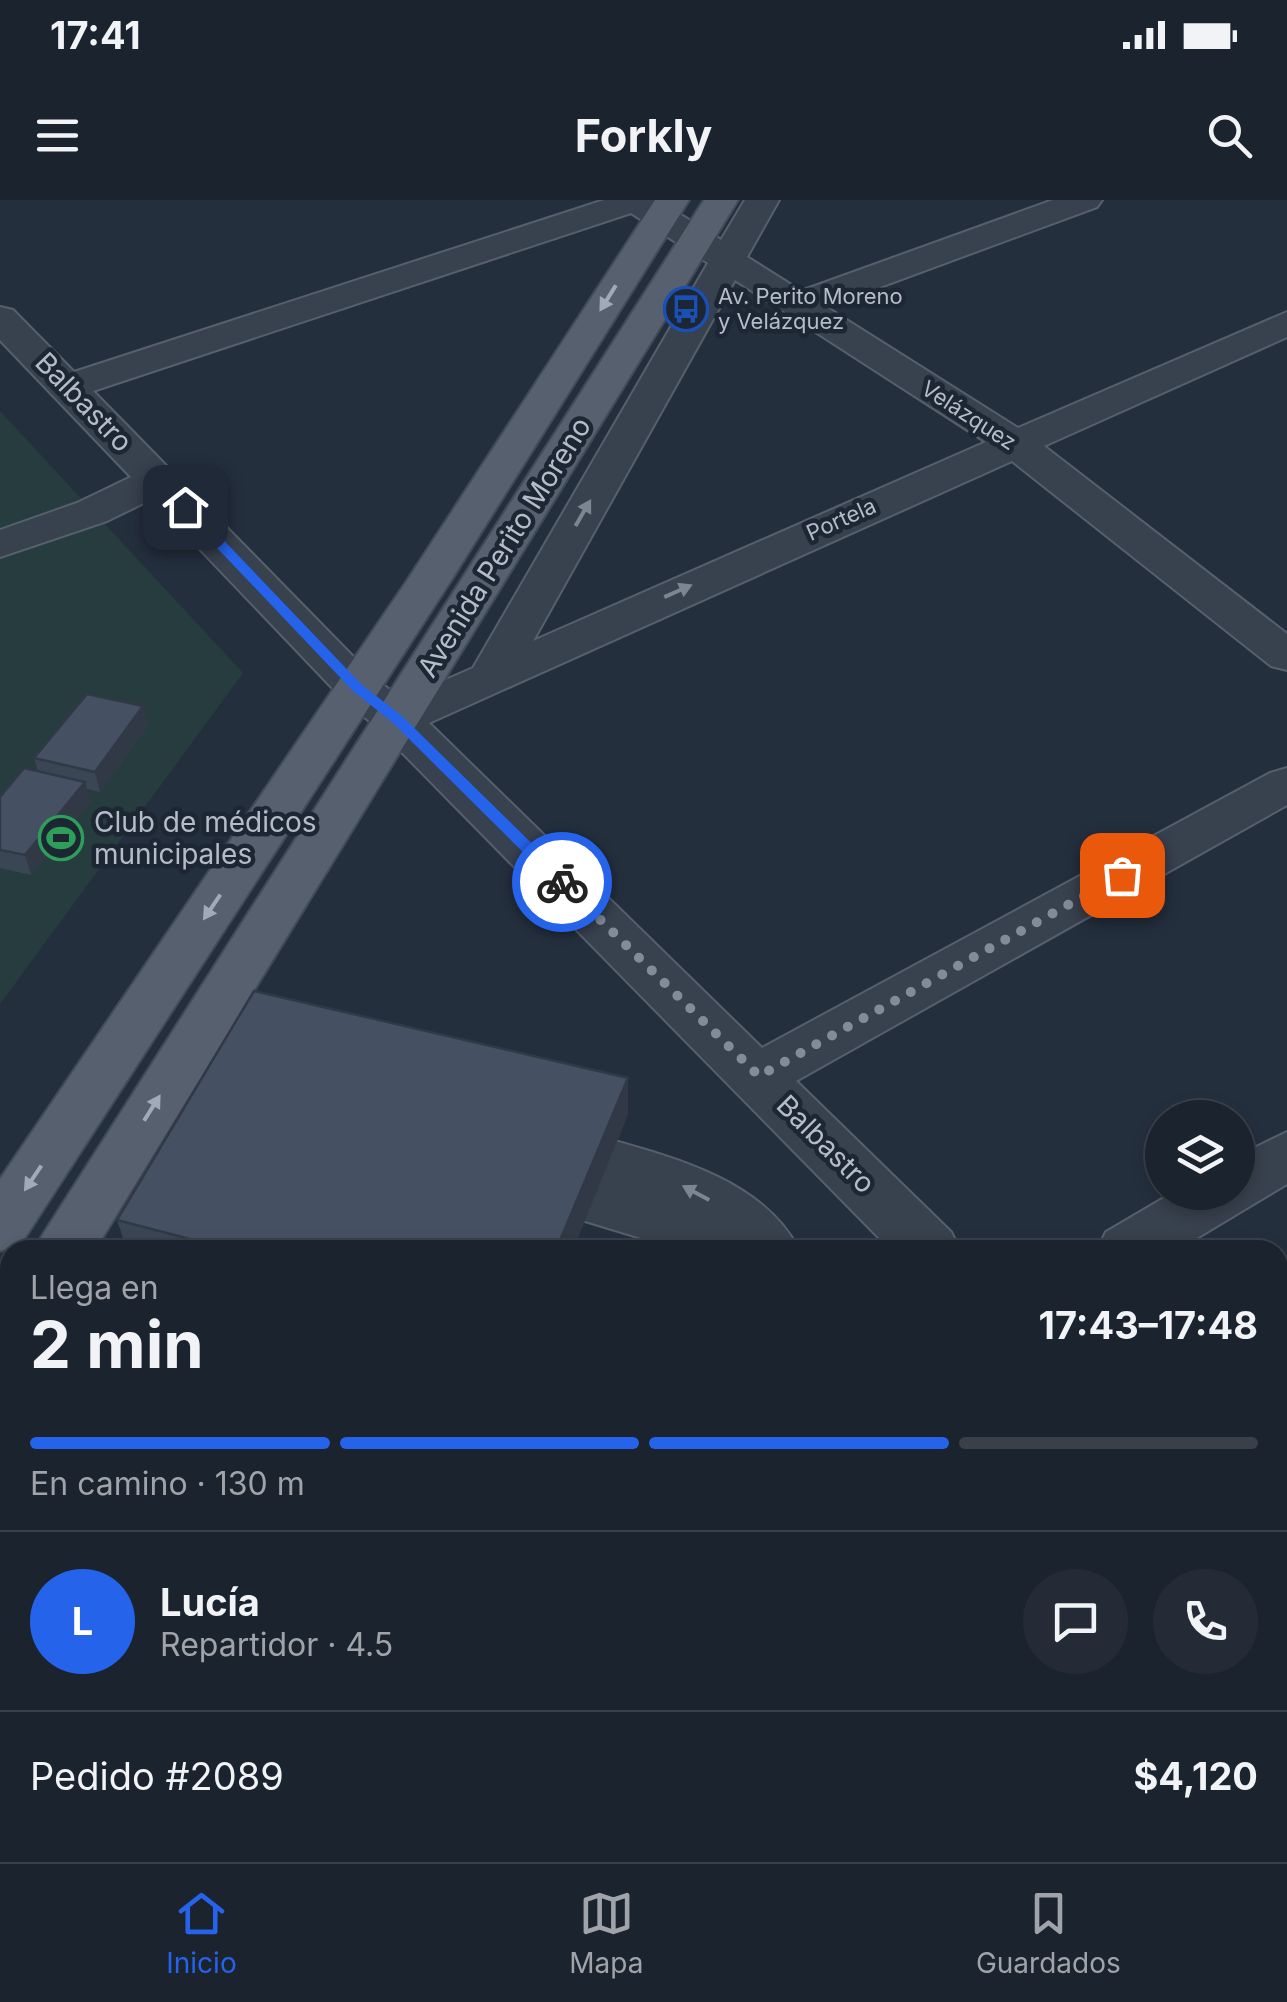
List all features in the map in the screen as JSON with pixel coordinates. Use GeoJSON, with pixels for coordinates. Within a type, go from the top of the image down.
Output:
{"type":"FeatureCollection","features":[{"type":"Feature","properties":{"kind":"main road","name":"Avenida Perito Moreno"},"geometry":{"type":"LineString","coordinates":[[0,1227],[377,704],[711,252],[721,200]]}},
{"type":"Feature","properties":{"kind":"main road","name":"Avenida Perito Moreno"},"geometry":{"type":"LineString","coordinates":[[69,1240],[377,704],[651,204]]}},
{"type":"Feature","properties":{"kind":"street"},"geometry":{"type":"LineString","coordinates":[[492,674],[711,252],[762,200]]}},
{"type":"Feature","properties":{"kind":"street"},"geometry":{"type":"LineString","coordinates":[[796,305],[1085,200]]}},
{"type":"Feature","properties":{"kind":"street"},"geometry":{"type":"LineString","coordinates":[[69,386],[651,204]]}},
{"type":"Feature","properties":{"kind":"street","name":"Velázquez"},"geometry":{"type":"LineString","coordinates":[[651,204],[711,252],[1012,442],[1287,656]]}},
{"type":"Feature","properties":{"kind":"street","name":"Balbastro"},"geometry":{"type":"LineString","coordinates":[[0,318],[377,704],[759,1076],[920,1240]]}},
{"type":"Feature","properties":{"kind":"street","name":"Portela"},"geometry":{"type":"LineString","coordinates":[[377,704],[492,674],[1287,323]]}},
{"type":"Feature","properties":{"kind":"street"},"geometry":{"type":"LineString","coordinates":[[0,544],[92,512],[160,480]]}},
{"type":"Feature","properties":{"kind":"street"},"geometry":{"type":"LineString","coordinates":[[759,1076],[1287,784]]}},
{"type":"Feature","properties":{"kind":"street"},"geometry":{"type":"LineString","coordinates":[[1255,1174],[1287,1155]]}},
{"type":"Feature","properties":{"kind":"street"},"geometry":{"type":"LineString","coordinates":[[696,1240],[601,1181],[664,1176],[738,1217],[760,1240]]}},
{"type":"Feature","properties":{"kind":"street"},"geometry":{"type":"LineString","coordinates":[[1144,1240],[1194,1210]]}},
{"type":"Feature","properties":{"kind":"green space","name":"Club de médicos municipales"},"geometry":{"type":"Polygon","coordinates":[[[0,411],[243,673],[0,1004],[0,411]]]}},
{"type":"Feature","properties":{"kind":"building"},"geometry":{"type":"Polygon","coordinates":[[[87,694],[143,706],[95,772],[34,758],[87,694]]]}},
{"type":"Feature","properties":{"kind":"building"},"geometry":{"type":"Polygon","coordinates":[[[24,768],[85,782],[25,855],[0,850],[0,797],[24,768]]]}},
{"type":"Feature","properties":{"kind":"building"},"geometry":{"type":"Polygon","coordinates":[[[254,991],[628,1078],[560,1240],[194,1240],[117,1220],[254,991]]]}},
{"type":"Feature","properties":{"kind":"way so far"},"geometry":{"type":"LineString","coordinates":[[562,882],[759,1076],[1122,875]]}},
{"type":"Feature","properties":{"kind":"place","name":"Av. Perito Moreno y Velázquez"},"geometry":{"type":"Point","coordinates":[686,309]}},
{"type":"Feature","properties":{"kind":"place","name":"Club de médicos municipales"},"geometry":{"type":"Point","coordinates":[61,838]}},
{"type":"Feature","properties":{"kind":"route"},"geometry":{"type":"LineString","coordinates":[[185,507],[358,688],[397,719],[562,882]]}}]}
